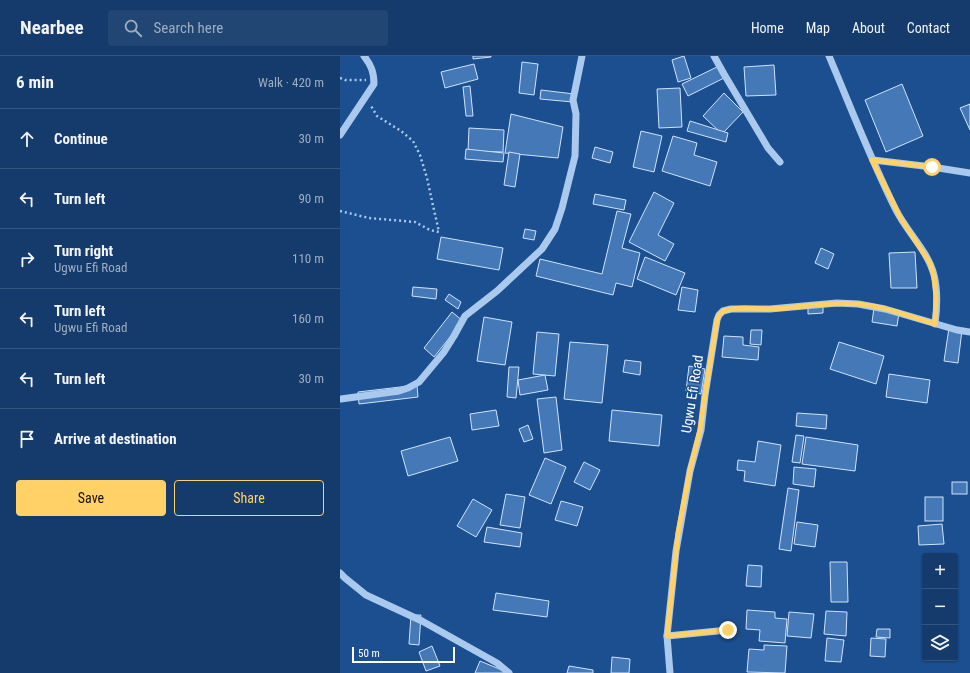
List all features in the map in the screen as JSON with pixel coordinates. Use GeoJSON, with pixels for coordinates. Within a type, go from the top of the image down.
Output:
{"type":"FeatureCollection","features":[{"type":"Feature","properties":{"kind":"street"},"geometry":{"type":"LineString","coordinates":[[340,135],[374,84],[374,74],[370,64],[364,56]]}},
{"type":"Feature","properties":{"kind":"street"},"geometry":{"type":"LineString","coordinates":[[340,398],[399,391],[419,382],[454,336],[465,316],[497,291],[542,249],[555,229],[571,178],[576,156],[576,114],[573,100],[582,56]]}},
{"type":"Feature","properties":{"kind":"street"},"geometry":{"type":"LineString","coordinates":[[714,56],[768,148],[780,162]]}},
{"type":"Feature","properties":{"kind":"street"},"geometry":{"type":"LineString","coordinates":[[830,56],[872,160],[900,217],[930,263],[934,276],[936,296],[935,324]]}},
{"type":"Feature","properties":{"kind":"street"},"geometry":{"type":"LineString","coordinates":[[872,160],[970,173]]}},
{"type":"Feature","properties":{"kind":"street","name":"Ugwu Efi Road"},"geometry":{"type":"LineString","coordinates":[[667,636],[678,533],[690,470],[700,430],[719,315],[723,311],[730,309],[770,309],[830,304],[858,304],[970,332]]}},
{"type":"Feature","properties":{"kind":"street"},"geometry":{"type":"LineString","coordinates":[[340,573],[366,595],[422,621],[467,648],[496,663],[509,673]]}},
{"type":"Feature","properties":{"kind":"street"},"geometry":{"type":"LineString","coordinates":[[670,673],[667,636],[728,630]]}},
{"type":"Feature","properties":{"kind":"path"},"geometry":{"type":"LineString","coordinates":[[340,78],[345,80],[374,80]]}},
{"type":"Feature","properties":{"kind":"path"},"geometry":{"type":"LineString","coordinates":[[340,211],[369,218],[414,222],[430,230],[439,232],[428,178],[420,155],[413,141],[401,131],[377,116],[366,97]]}},
{"type":"Feature","properties":{"kind":"building"},"geometry":{"type":"Polygon","coordinates":[[[473,56],[491,56],[491,57],[473,59],[473,56]]]}},
{"type":"Feature","properties":{"kind":"building"},"geometry":{"type":"Polygon","coordinates":[[[684,56],[691,78],[678,82],[672,60],[684,56]]]}},
{"type":"Feature","properties":{"kind":"building"},"geometry":{"type":"Polygon","coordinates":[[[522,62],[538,64],[534,95],[519,93],[522,62]]]}},
{"type":"Feature","properties":{"kind":"building"},"geometry":{"type":"Polygon","coordinates":[[[474,64],[478,79],[445,88],[441,72],[474,64]]]}},
{"type":"Feature","properties":{"kind":"building"},"geometry":{"type":"Polygon","coordinates":[[[774,65],[776,95],[746,96],[744,67],[774,65]]]}},
{"type":"Feature","properties":{"kind":"building"},"geometry":{"type":"Polygon","coordinates":[[[719,66],[724,78],[688,96],[682,84],[719,66]]]}},
{"type":"Feature","properties":{"kind":"building"},"geometry":{"type":"Polygon","coordinates":[[[902,84],[923,136],[886,152],[865,100],[902,84]]]}},
{"type":"Feature","properties":{"kind":"building"},"geometry":{"type":"Polygon","coordinates":[[[470,86],[473,116],[466,116],[463,87],[470,86]]]}},
{"type":"Feature","properties":{"kind":"building"},"geometry":{"type":"Polygon","coordinates":[[[680,88],[682,127],[659,128],[657,89],[680,88]]]}},
{"type":"Feature","properties":{"kind":"building"},"geometry":{"type":"Polygon","coordinates":[[[541,90],[574,94],[573,102],[540,99],[541,90]]]}},
{"type":"Feature","properties":{"kind":"building"},"geometry":{"type":"Polygon","coordinates":[[[724,93],[743,112],[722,134],[703,116],[724,93]]]}},
{"type":"Feature","properties":{"kind":"building"},"geometry":{"type":"Polygon","coordinates":[[[970,104],[970,130],[960,108],[970,104]]]}},
{"type":"Feature","properties":{"kind":"building"},"geometry":{"type":"Polygon","coordinates":[[[511,114],[563,127],[558,158],[505,153],[511,114]]]}},
{"type":"Feature","properties":{"kind":"building"},"geometry":{"type":"Polygon","coordinates":[[[690,121],[728,133],[726,142],[687,131],[690,121]]]}},
{"type":"Feature","properties":{"kind":"building"},"geometry":{"type":"Polygon","coordinates":[[[469,128],[504,130],[503,152],[468,151],[469,128]]]}},
{"type":"Feature","properties":{"kind":"building"},"geometry":{"type":"Polygon","coordinates":[[[641,131],[662,136],[654,172],[633,167],[641,131]]]}},
{"type":"Feature","properties":{"kind":"building"},"geometry":{"type":"Polygon","coordinates":[[[673,136],[697,143],[694,155],[717,162],[710,186],[662,171],[673,136]]]}},
{"type":"Feature","properties":{"kind":"building"},"geometry":{"type":"Polygon","coordinates":[[[595,147],[613,152],[610,163],[592,158],[595,147]]]}},
{"type":"Feature","properties":{"kind":"building"},"geometry":{"type":"Polygon","coordinates":[[[466,149],[504,153],[503,162],[465,159],[466,149]]]}},
{"type":"Feature","properties":{"kind":"building"},"geometry":{"type":"Polygon","coordinates":[[[509,152],[520,154],[515,187],[504,185],[509,152]]]}},
{"type":"Feature","properties":{"kind":"building"},"geometry":{"type":"Polygon","coordinates":[[[654,192],[674,203],[658,235],[674,244],[665,261],[629,242],[654,192]]]}},
{"type":"Feature","properties":{"kind":"building"},"geometry":{"type":"Polygon","coordinates":[[[595,194],[626,200],[624,210],[593,204],[595,194]]]}},
{"type":"Feature","properties":{"kind":"building"},"geometry":{"type":"Polygon","coordinates":[[[617,211],[631,214],[622,248],[640,253],[632,287],[616,283],[613,295],[536,276],[540,259],[602,274],[617,211]]]}},
{"type":"Feature","properties":{"kind":"building"},"geometry":{"type":"Polygon","coordinates":[[[525,229],[536,231],[534,240],[523,238],[525,229]]]}},
{"type":"Feature","properties":{"kind":"building"},"geometry":{"type":"Polygon","coordinates":[[[441,237],[503,248],[499,270],[437,259],[441,237]]]}},
{"type":"Feature","properties":{"kind":"building"},"geometry":{"type":"Polygon","coordinates":[[[821,248],[834,254],[828,269],[815,263],[821,248]]]}},
{"type":"Feature","properties":{"kind":"building"},"geometry":{"type":"Polygon","coordinates":[[[915,252],[917,288],[891,288],[889,253],[915,252]]]}},
{"type":"Feature","properties":{"kind":"building"},"geometry":{"type":"Polygon","coordinates":[[[645,257],[685,273],[676,295],[637,279],[645,257]]]}},
{"type":"Feature","properties":{"kind":"building"},"geometry":{"type":"Polygon","coordinates":[[[413,287],[437,289],[436,299],[412,296],[413,287]]]}},
{"type":"Feature","properties":{"kind":"building"},"geometry":{"type":"Polygon","coordinates":[[[682,287],[698,290],[695,312],[678,310],[682,287]]]}},
{"type":"Feature","properties":{"kind":"building"},"geometry":{"type":"Polygon","coordinates":[[[449,294],[461,302],[458,309],[445,300],[449,294]]]}},
{"type":"Feature","properties":{"kind":"building"},"geometry":{"type":"Polygon","coordinates":[[[808,306],[823,306],[823,313],[808,314],[808,306]]]}},
{"type":"Feature","properties":{"kind":"building"},"geometry":{"type":"Polygon","coordinates":[[[874,308],[899,313],[897,326],[872,322],[874,308]]]}},
{"type":"Feature","properties":{"kind":"building"},"geometry":{"type":"Polygon","coordinates":[[[452,312],[463,321],[434,357],[424,348],[452,312]]]}},
{"type":"Feature","properties":{"kind":"building"},"geometry":{"type":"Polygon","coordinates":[[[484,317],[512,322],[505,365],[477,361],[484,317]]]}},
{"type":"Feature","properties":{"kind":"building"},"geometry":{"type":"Polygon","coordinates":[[[949,328],[962,330],[958,363],[944,361],[949,328]]]}},
{"type":"Feature","properties":{"kind":"building"},"geometry":{"type":"Polygon","coordinates":[[[751,330],[762,330],[761,345],[750,344],[751,330]]]}},
{"type":"Feature","properties":{"kind":"building"},"geometry":{"type":"Polygon","coordinates":[[[537,332],[559,334],[555,376],[533,374],[537,332]]]}},
{"type":"Feature","properties":{"kind":"building"},"geometry":{"type":"Polygon","coordinates":[[[724,336],[743,337],[743,345],[759,347],[758,360],[722,357],[724,336]]]}},
{"type":"Feature","properties":{"kind":"building"},"geometry":{"type":"Polygon","coordinates":[[[570,342],[608,345],[602,403],[564,399],[570,342]]]}},
{"type":"Feature","properties":{"kind":"building"},"geometry":{"type":"Polygon","coordinates":[[[839,342],[884,356],[876,384],[830,369],[839,342]]]}},
{"type":"Feature","properties":{"kind":"building"},"geometry":{"type":"Polygon","coordinates":[[[625,360],[641,362],[640,375],[623,372],[625,360]]]}},
{"type":"Feature","properties":{"kind":"building"},"geometry":{"type":"Polygon","coordinates":[[[689,366],[705,369],[701,394],[686,391],[689,366]]]}},
{"type":"Feature","properties":{"kind":"building"},"geometry":{"type":"Polygon","coordinates":[[[509,367],[519,367],[516,398],[507,397],[509,367]]]}},
{"type":"Feature","properties":{"kind":"building"},"geometry":{"type":"Polygon","coordinates":[[[889,374],[930,380],[927,403],[886,397],[889,374]]]}},
{"type":"Feature","properties":{"kind":"building"},"geometry":{"type":"Polygon","coordinates":[[[545,375],[548,390],[520,395],[518,380],[545,375]]]}},
{"type":"Feature","properties":{"kind":"building"},"geometry":{"type":"Polygon","coordinates":[[[417,385],[418,397],[359,404],[358,392],[417,385]]]}},
{"type":"Feature","properties":{"kind":"building"},"geometry":{"type":"Polygon","coordinates":[[[556,397],[562,450],[544,453],[537,399],[556,397]]]}},
{"type":"Feature","properties":{"kind":"building"},"geometry":{"type":"Polygon","coordinates":[[[496,410],[499,426],[472,430],[470,414],[496,410]]]}},
{"type":"Feature","properties":{"kind":"building"},"geometry":{"type":"Polygon","coordinates":[[[612,410],[662,415],[659,446],[609,441],[612,410]]]}},
{"type":"Feature","properties":{"kind":"building"},"geometry":{"type":"Polygon","coordinates":[[[797,413],[827,415],[826,429],[796,426],[797,413]]]}},
{"type":"Feature","properties":{"kind":"building"},"geometry":{"type":"Polygon","coordinates":[[[528,425],[533,439],[524,442],[519,429],[528,425]]]}},
{"type":"Feature","properties":{"kind":"building"},"geometry":{"type":"Polygon","coordinates":[[[796,435],[804,436],[800,463],[792,462],[796,435]]]}},
{"type":"Feature","properties":{"kind":"building"},"geometry":{"type":"Polygon","coordinates":[[[450,437],[458,461],[408,476],[401,451],[450,437]]]}},
{"type":"Feature","properties":{"kind":"building"},"geometry":{"type":"Polygon","coordinates":[[[806,437],[858,445],[855,471],[802,464],[806,437]]]}},
{"type":"Feature","properties":{"kind":"building"},"geometry":{"type":"Polygon","coordinates":[[[758,441],[781,445],[775,486],[744,481],[745,471],[737,470],[738,460],[755,462],[758,441]]]}},
{"type":"Feature","properties":{"kind":"building"},"geometry":{"type":"Polygon","coordinates":[[[545,458],[566,467],[551,504],[529,495],[545,458]]]}},
{"type":"Feature","properties":{"kind":"building"},"geometry":{"type":"Polygon","coordinates":[[[584,462],[600,470],[590,490],[574,482],[584,462]]]}},
{"type":"Feature","properties":{"kind":"building"},"geometry":{"type":"Polygon","coordinates":[[[794,467],[816,469],[814,487],[793,484],[794,467]]]}},
{"type":"Feature","properties":{"kind":"building"},"geometry":{"type":"Polygon","coordinates":[[[952,482],[967,482],[967,494],[952,494],[952,482]]]}},
{"type":"Feature","properties":{"kind":"building"},"geometry":{"type":"Polygon","coordinates":[[[788,488],[799,490],[791,551],[779,549],[788,488]]]}},
{"type":"Feature","properties":{"kind":"building"},"geometry":{"type":"Polygon","coordinates":[[[506,494],[525,497],[520,528],[500,525],[506,494]]]}},
{"type":"Feature","properties":{"kind":"building"},"geometry":{"type":"Polygon","coordinates":[[[925,497],[943,497],[943,521],[925,521],[925,497]]]}},
{"type":"Feature","properties":{"kind":"building"},"geometry":{"type":"Polygon","coordinates":[[[473,499],[492,510],[476,537],[457,526],[473,499]]]}},
{"type":"Feature","properties":{"kind":"building"},"geometry":{"type":"Polygon","coordinates":[[[561,501],[583,507],[577,526],[555,520],[561,501]]]}},
{"type":"Feature","properties":{"kind":"building"},"geometry":{"type":"Polygon","coordinates":[[[797,522],[818,525],[815,547],[794,544],[797,522]]]}},
{"type":"Feature","properties":{"kind":"building"},"geometry":{"type":"Polygon","coordinates":[[[942,524],[944,544],[919,545],[918,526],[942,524]]]}},
{"type":"Feature","properties":{"kind":"building"},"geometry":{"type":"Polygon","coordinates":[[[487,527],[522,533],[520,547],[484,542],[487,527]]]}},
{"type":"Feature","properties":{"kind":"building"},"geometry":{"type":"Polygon","coordinates":[[[830,562],[847,562],[848,602],[831,602],[830,562]]]}},
{"type":"Feature","properties":{"kind":"building"},"geometry":{"type":"Polygon","coordinates":[[[748,565],[762,566],[761,587],[746,586],[748,565]]]}},
{"type":"Feature","properties":{"kind":"building"},"geometry":{"type":"Polygon","coordinates":[[[496,593],[549,601],[547,617],[493,610],[496,593]]]}},
{"type":"Feature","properties":{"kind":"building"},"geometry":{"type":"Polygon","coordinates":[[[747,610],[775,612],[775,618],[787,619],[785,643],[759,641],[760,630],[746,629],[747,610]]]}},
{"type":"Feature","properties":{"kind":"building"},"geometry":{"type":"Polygon","coordinates":[[[826,611],[847,612],[846,636],[824,634],[826,611]]]}},
{"type":"Feature","properties":{"kind":"building"},"geometry":{"type":"Polygon","coordinates":[[[789,612],[814,614],[811,638],[787,636],[789,612]]]}},
{"type":"Feature","properties":{"kind":"building"},"geometry":{"type":"Polygon","coordinates":[[[411,615],[421,615],[419,645],[409,644],[411,615]]]}},
{"type":"Feature","properties":{"kind":"building"},"geometry":{"type":"Polygon","coordinates":[[[877,629],[890,629],[890,638],[876,637],[877,629]]]}},
{"type":"Feature","properties":{"kind":"building"},"geometry":{"type":"Polygon","coordinates":[[[827,638],[844,640],[841,662],[825,661],[827,638]]]}},
{"type":"Feature","properties":{"kind":"building"},"geometry":{"type":"Polygon","coordinates":[[[871,638],[886,639],[885,657],[870,656],[871,638]]]}},
{"type":"Feature","properties":{"kind":"building"},"geometry":{"type":"Polygon","coordinates":[[[764,645],[787,646],[785,673],[747,672],[749,649],[764,650],[764,645]]]}},
{"type":"Feature","properties":{"kind":"building"},"geometry":{"type":"Polygon","coordinates":[[[432,646],[440,666],[426,671],[419,652],[432,646]]]}},
{"type":"Feature","properties":{"kind":"building"},"geometry":{"type":"Polygon","coordinates":[[[612,657],[630,659],[629,673],[611,673],[612,657]]]}},
{"type":"Feature","properties":{"kind":"building"},"geometry":{"type":"Polygon","coordinates":[[[480,661],[509,673],[475,673],[480,661]]]}},
{"type":"Feature","properties":{"kind":"building"},"geometry":{"type":"Polygon","coordinates":[[[569,666],[593,670],[593,673],[567,673],[569,666]]]}},
{"type":"Feature","properties":{"kind":"route"},"geometry":{"type":"LineString","coordinates":[[728,630],[667,636],[678,533],[690,470],[700,430],[719,315],[723,311],[730,309],[770,309],[800,305],[837,303],[871,306],[935,324],[936,296],[934,276],[930,263],[900,217],[872,160],[932,167]]}}]}
